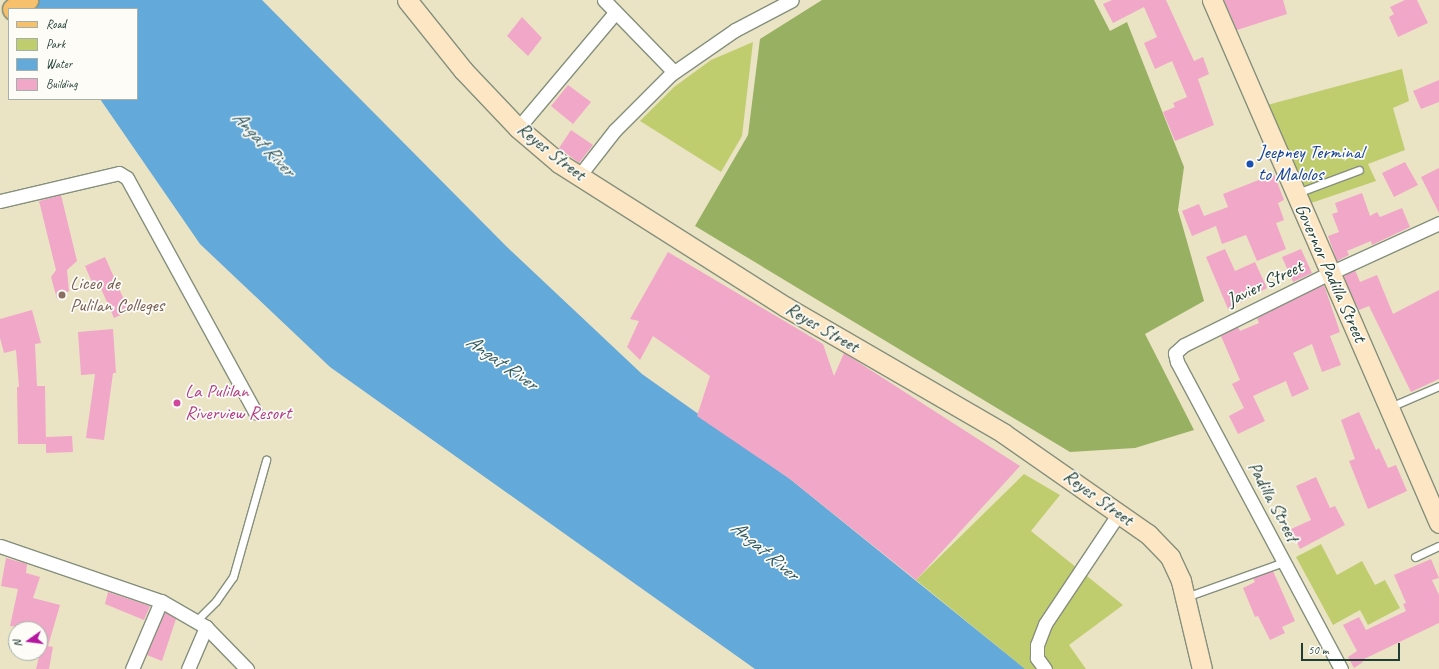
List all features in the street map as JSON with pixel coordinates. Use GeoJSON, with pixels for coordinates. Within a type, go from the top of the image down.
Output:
{"type":"FeatureCollection","features":[{"type":"Feature","properties":{"kind":"main road"},"geometry":{"type":"LineString","coordinates":[[15,8],[27,0]]}},
{"type":"Feature","properties":{"kind":"street","name":"Reyes Street"},"geometry":{"type":"LineString","coordinates":[[406,0],[463,70],[518,128],[559,163],[786,307],[1004,433],[1119,512],[1148,534],[1170,557],[1185,597],[1202,669]]}},
{"type":"Feature","properties":{"kind":"street"},"geometry":{"type":"LineString","coordinates":[[604,0],[674,72]]}},
{"type":"Feature","properties":{"kind":"street"},"geometry":{"type":"LineString","coordinates":[[579,176],[615,130],[674,72],[735,30],[792,0]]}},
{"type":"Feature","properties":{"kind":"street","name":"Governor Padilla Street"},"geometry":{"type":"LineString","coordinates":[[1214,1],[1295,194],[1390,407],[1439,523]]}},
{"type":"Feature","properties":{"kind":"street"},"geometry":{"type":"LineString","coordinates":[[518,128],[615,12]]}},
{"type":"Feature","properties":{"kind":"street"},"geometry":{"type":"LineString","coordinates":[[0,201],[119,173],[127,178],[255,412]]}},
{"type":"Feature","properties":{"kind":"street","name":"Javier Street"},"geometry":{"type":"LineString","coordinates":[[1176,353],[1184,345],[1439,223]]}},
{"type":"Feature","properties":{"kind":"street","name":"Padilla Street"},"geometry":{"type":"LineString","coordinates":[[1176,353],[1177,362],[1341,669]]}},
{"type":"Feature","properties":{"kind":"street"},"geometry":{"type":"LineString","coordinates":[[1045,669],[1037,658],[1036,645],[1045,624],[1119,512]]}},
{"type":"Feature","properties":{"kind":"street"},"geometry":{"type":"LineString","coordinates":[[0,546],[161,601],[201,624],[247,669]]}},
{"type":"Feature","properties":{"kind":"street"},"geometry":{"type":"LineString","coordinates":[[132,669],[161,601]]}},
{"type":"Feature","properties":{"kind":"street"},"geometry":{"type":"LineString","coordinates":[[188,669],[201,624]]}},
{"type":"Feature","properties":{"kind":"lane"},"geometry":{"type":"LineString","coordinates":[[1295,194],[1359,170]]}},
{"type":"Feature","properties":{"kind":"lane"},"geometry":{"type":"LineString","coordinates":[[1390,407],[1439,386]]}},
{"type":"Feature","properties":{"kind":"lane"},"geometry":{"type":"LineString","coordinates":[[201,624],[233,577],[266,460]]}},
{"type":"Feature","properties":{"kind":"lane"},"geometry":{"type":"LineString","coordinates":[[1415,557],[1439,546]]}},
{"type":"Feature","properties":{"kind":"lane"},"geometry":{"type":"LineString","coordinates":[[1185,597],[1284,562]]}},
{"type":"Feature","properties":{"kind":"green space"},"geometry":{"type":"Polygon","coordinates":[[[822,0],[1094,0],[1110,31],[1127,22],[1184,167],[1178,210],[1204,301],[1145,334],[1194,430],[1135,448],[1070,452],[695,226],[748,135],[760,39],[822,0]]]}},
{"type":"Feature","properties":{"kind":"green space"},"geometry":{"type":"Polygon","coordinates":[[[753,42],[742,136],[721,172],[640,121],[674,87],[711,60],[753,42]]]}},
{"type":"Feature","properties":{"kind":"green space"},"geometry":{"type":"Polygon","coordinates":[[[1402,69],[1409,101],[1393,108],[1405,150],[1368,164],[1376,181],[1311,203],[1267,105],[1402,69]]]}},
{"type":"Feature","properties":{"kind":"green space"},"geometry":{"type":"Polygon","coordinates":[[[1024,474],[1060,495],[1031,531],[1123,605],[1069,645],[1086,669],[1025,669],[916,580],[1024,474]]]}},
{"type":"Feature","properties":{"kind":"green space"},"geometry":{"type":"Polygon","coordinates":[[[1321,544],[1337,575],[1362,561],[1375,585],[1385,580],[1400,608],[1368,625],[1360,610],[1333,625],[1296,557],[1321,544]]]}},
{"type":"Feature","properties":{"kind":"water","name":"Angat River"},"geometry":{"type":"Polygon","coordinates":[[[32,0],[262,0],[507,247],[642,374],[790,479],[1025,669],[755,669],[330,367],[200,244],[101,100],[138,100],[138,8],[37,8],[32,0]]]}},
{"type":"Feature","properties":{"kind":"building"},"geometry":{"type":"Polygon","coordinates":[[[1112,0],[1166,0],[1194,61],[1203,57],[1209,74],[1198,79],[1214,125],[1175,141],[1163,112],[1175,107],[1173,103],[1187,97],[1172,61],[1155,69],[1144,43],[1157,37],[1144,7],[1113,23],[1103,4],[1112,0]]]}},
{"type":"Feature","properties":{"kind":"building"},"geometry":{"type":"Polygon","coordinates":[[[1224,0],[1283,0],[1287,14],[1237,30],[1224,0]]]}},
{"type":"Feature","properties":{"kind":"building"},"geometry":{"type":"Polygon","coordinates":[[[1405,0],[1417,0],[1428,23],[1398,37],[1389,17],[1394,14],[1390,7],[1405,0]]]}},
{"type":"Feature","properties":{"kind":"building"},"geometry":{"type":"Polygon","coordinates":[[[522,17],[542,38],[528,56],[507,36],[522,17]]]}},
{"type":"Feature","properties":{"kind":"building"},"geometry":{"type":"Polygon","coordinates":[[[1439,80],[1439,102],[1421,109],[1413,91],[1439,80]]]}},
{"type":"Feature","properties":{"kind":"building"},"geometry":{"type":"Polygon","coordinates":[[[568,85],[591,102],[573,124],[551,106],[568,85]]]}},
{"type":"Feature","properties":{"kind":"building"},"geometry":{"type":"Polygon","coordinates":[[[571,130],[593,145],[579,163],[559,148],[571,130]]]}},
{"type":"Feature","properties":{"kind":"building"},"geometry":{"type":"Polygon","coordinates":[[[1405,162],[1418,185],[1394,197],[1382,173],[1405,162]]]}},
{"type":"Feature","properties":{"kind":"building"},"geometry":{"type":"Polygon","coordinates":[[[1439,168],[1439,213],[1421,177],[1439,168]]]}},
{"type":"Feature","properties":{"kind":"building"},"geometry":{"type":"Polygon","coordinates":[[[1274,174],[1284,200],[1278,203],[1284,220],[1276,223],[1286,249],[1257,261],[1246,235],[1222,244],[1216,226],[1192,236],[1182,211],[1199,204],[1204,216],[1228,207],[1223,194],[1274,174]]]}},
{"type":"Feature","properties":{"kind":"building"},"geometry":{"type":"Polygon","coordinates":[[[1362,193],[1370,216],[1377,212],[1380,217],[1402,208],[1410,227],[1372,245],[1371,241],[1347,251],[1349,255],[1337,261],[1328,236],[1339,232],[1332,214],[1338,212],[1335,203],[1362,193]]]}},
{"type":"Feature","properties":{"kind":"building"},"geometry":{"type":"Polygon","coordinates":[[[61,195],[77,261],[67,270],[69,291],[57,299],[51,277],[56,270],[39,201],[61,195]]]}},
{"type":"Feature","properties":{"kind":"building"},"geometry":{"type":"Polygon","coordinates":[[[1225,249],[1235,271],[1255,262],[1267,288],[1228,309],[1206,257],[1225,249]]]}},
{"type":"Feature","properties":{"kind":"building"},"geometry":{"type":"Polygon","coordinates":[[[1301,249],[1312,273],[1293,282],[1282,257],[1301,249]]]}},
{"type":"Feature","properties":{"kind":"building"},"geometry":{"type":"Polygon","coordinates":[[[668,252],[823,344],[834,376],[844,353],[1020,466],[916,580],[790,479],[697,416],[710,376],[653,336],[640,360],[627,347],[639,321],[630,319],[668,252]]]}},
{"type":"Feature","properties":{"kind":"building"},"geometry":{"type":"Polygon","coordinates":[[[105,257],[129,311],[114,318],[99,284],[94,287],[85,266],[105,257]]]}},
{"type":"Feature","properties":{"kind":"building"},"geometry":{"type":"Polygon","coordinates":[[[1355,270],[1360,282],[1377,275],[1393,314],[1439,290],[1439,379],[1411,392],[1369,306],[1359,310],[1352,296],[1344,276],[1355,270]]]}},
{"type":"Feature","properties":{"kind":"building"},"geometry":{"type":"Polygon","coordinates":[[[1324,285],[1340,332],[1330,336],[1341,365],[1322,372],[1312,344],[1293,353],[1309,389],[1292,397],[1286,381],[1253,396],[1265,421],[1238,434],[1229,416],[1244,408],[1232,384],[1240,380],[1221,336],[1238,327],[1240,331],[1259,323],[1257,318],[1324,285]]]}},
{"type":"Feature","properties":{"kind":"building"},"geometry":{"type":"Polygon","coordinates":[[[32,310],[41,343],[35,344],[37,386],[45,386],[46,444],[18,444],[17,387],[19,387],[16,350],[4,353],[0,338],[0,319],[32,310]]]}},
{"type":"Feature","properties":{"kind":"building"},"geometry":{"type":"Polygon","coordinates":[[[113,329],[116,373],[113,373],[104,440],[86,438],[95,374],[81,375],[78,332],[113,329]]]}},
{"type":"Feature","properties":{"kind":"building"},"geometry":{"type":"Polygon","coordinates":[[[1359,412],[1376,450],[1379,448],[1388,468],[1396,465],[1407,491],[1368,509],[1349,461],[1355,459],[1341,420],[1359,412]]]}},
{"type":"Feature","properties":{"kind":"building"},"geometry":{"type":"Polygon","coordinates":[[[72,436],[73,452],[46,453],[46,437],[72,436]]]}},
{"type":"Feature","properties":{"kind":"building"},"geometry":{"type":"Polygon","coordinates":[[[1316,477],[1330,508],[1335,506],[1345,525],[1300,549],[1291,529],[1311,520],[1296,486],[1316,477]]]}},
{"type":"Feature","properties":{"kind":"building"},"geometry":{"type":"Polygon","coordinates":[[[6,558],[27,564],[26,573],[40,577],[33,598],[60,605],[48,646],[48,621],[11,621],[18,589],[1,586],[6,558]]]}},
{"type":"Feature","properties":{"kind":"building"},"geometry":{"type":"Polygon","coordinates":[[[1431,559],[1439,578],[1432,580],[1439,595],[1439,623],[1362,660],[1363,662],[1354,668],[1348,657],[1357,651],[1343,625],[1359,617],[1366,630],[1406,611],[1403,604],[1406,603],[1394,575],[1431,559]]]}},
{"type":"Feature","properties":{"kind":"building"},"geometry":{"type":"Polygon","coordinates":[[[1273,571],[1295,621],[1282,627],[1285,633],[1270,640],[1258,616],[1255,617],[1243,588],[1255,582],[1253,578],[1273,571]]]}},
{"type":"Feature","properties":{"kind":"building"},"geometry":{"type":"Polygon","coordinates":[[[108,592],[150,606],[144,620],[105,604],[108,592]]]}},
{"type":"Feature","properties":{"kind":"building"},"geometry":{"type":"Polygon","coordinates":[[[165,612],[176,619],[162,661],[147,655],[165,612]]]}},
{"type":"Feature","properties":{"kind":"building"},"geometry":{"type":"Polygon","coordinates":[[[48,646],[53,647],[49,669],[36,669],[38,661],[48,661],[48,646]]]}},
{"type":"Feature","properties":{"kind":"place","name":"Jeepney Terminal to Malolos"},"geometry":{"type":"Point","coordinates":[1250,164]}},
{"type":"Feature","properties":{"kind":"place","name":"Liceo de Pulilan Colleges"},"geometry":{"type":"Point","coordinates":[62,295]}},
{"type":"Feature","properties":{"kind":"place","name":"La Pulilan Riverview Resort"},"geometry":{"type":"Point","coordinates":[177,403]}}]}
